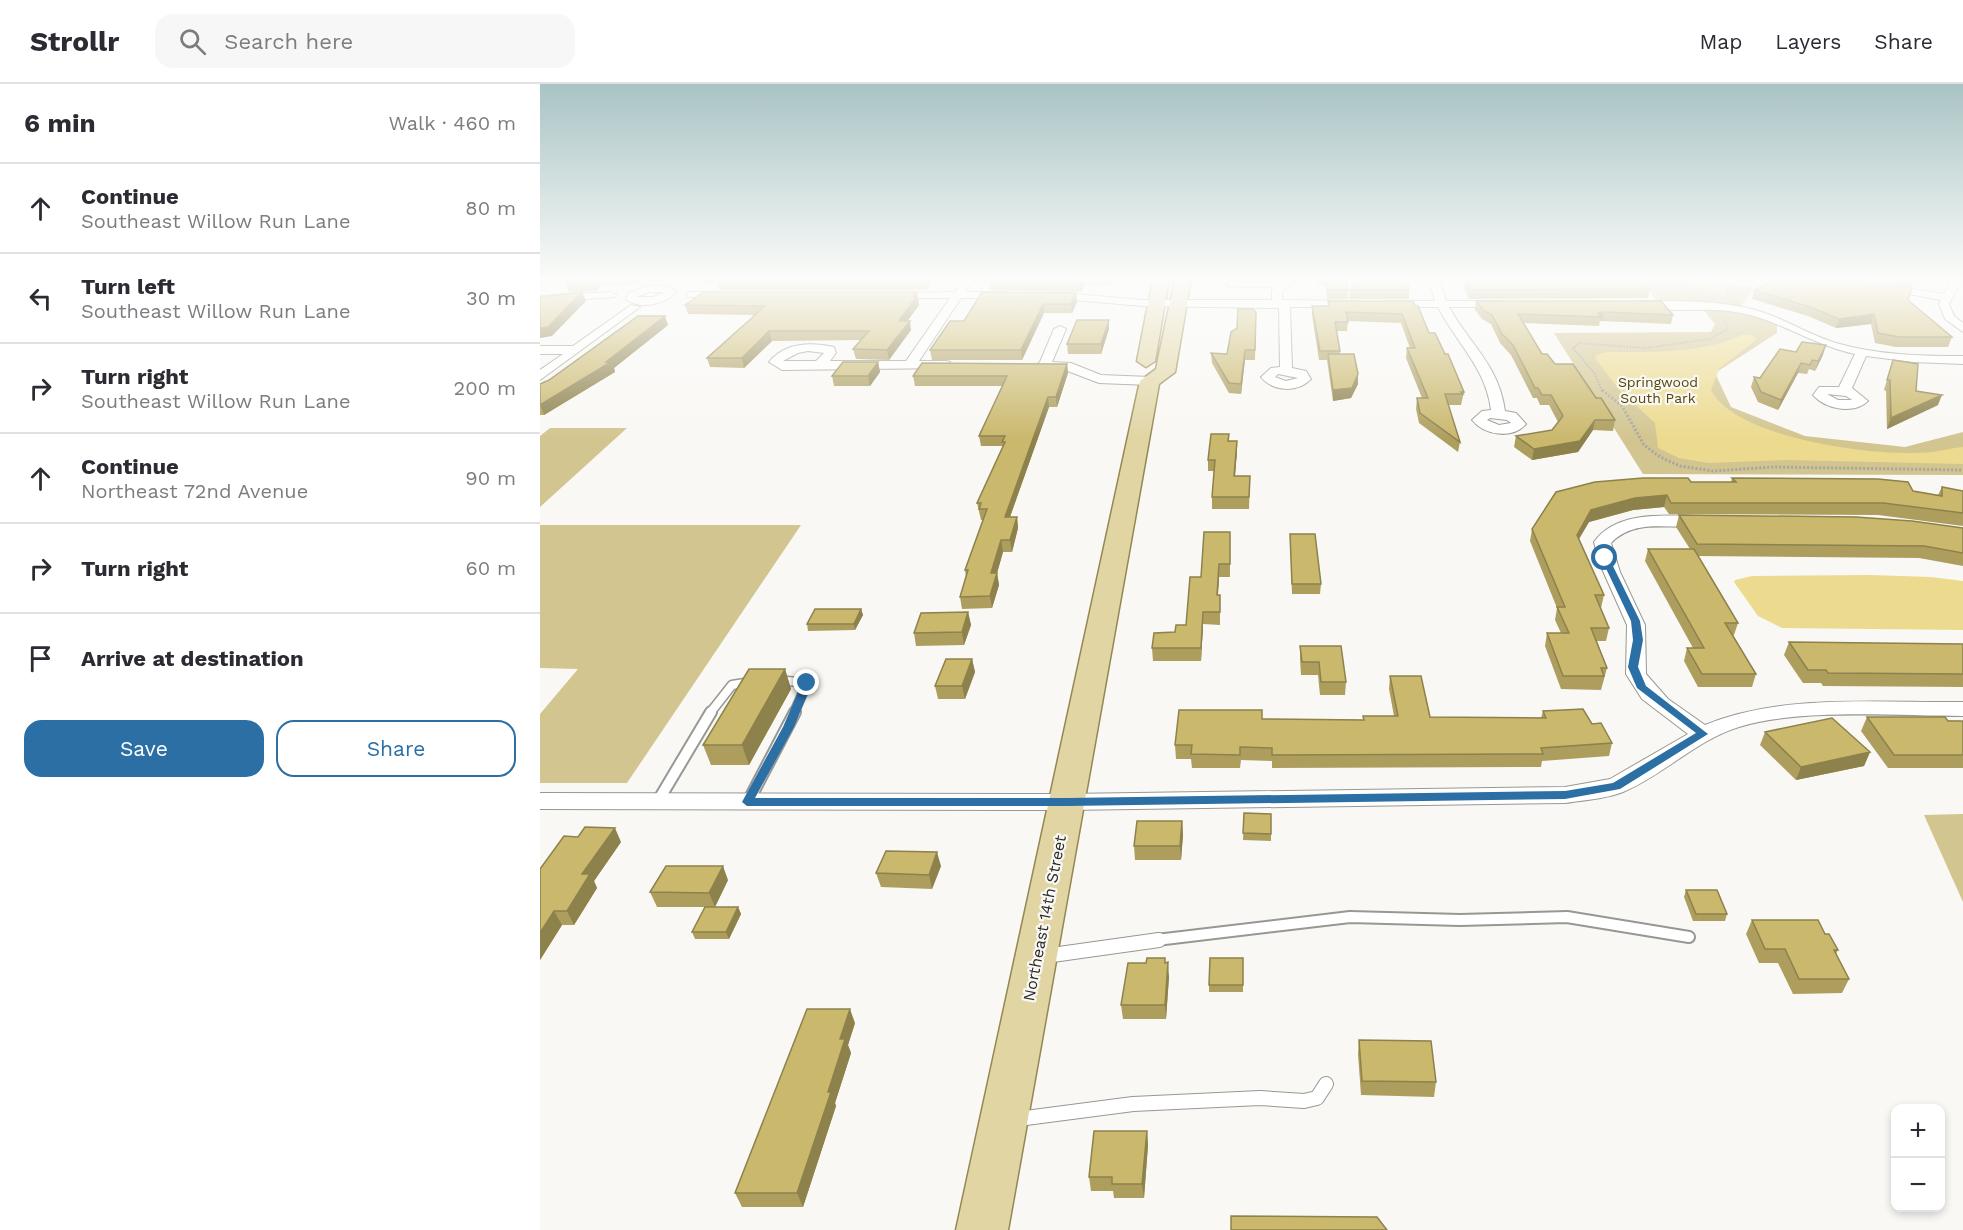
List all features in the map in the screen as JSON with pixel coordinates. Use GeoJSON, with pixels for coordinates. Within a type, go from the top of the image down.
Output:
{"type":"FeatureCollection","features":[{"type":"Feature","properties":{"kind":"main road"},"geometry":{"type":"LineString","coordinates":[[1150,332],[1143,376],[1149,388],[1165,372],[1173,332]]}},
{"type":"Feature","properties":{"kind":"main road","name":"Northeast 14th Street"},"geometry":{"type":"LineString","coordinates":[[982,1230],[1149,388]]}},
{"type":"Feature","properties":{"kind":"street"},"geometry":{"type":"LineString","coordinates":[[540,376],[598,332]]}},
{"type":"Feature","properties":{"kind":"street"},"geometry":{"type":"LineString","coordinates":[[910,365],[932,332]]}},
{"type":"Feature","properties":{"kind":"street"},"geometry":{"type":"LineString","coordinates":[[1058,332],[1040,365],[1067,366],[1099,379],[1149,388]]}},
{"type":"Feature","properties":{"kind":"street"},"geometry":{"type":"LineString","coordinates":[[1285,332],[1286,370]]}},
{"type":"Feature","properties":{"kind":"street"},"geometry":{"type":"LineString","coordinates":[[1462,332],[1487,370],[1498,397],[1498,413]]}},
{"type":"Feature","properties":{"kind":"street"},"geometry":{"type":"LineString","coordinates":[[1801,332],[1818,340],[1862,352],[1923,360],[1963,360]]}},
{"type":"Feature","properties":{"kind":"street"},"geometry":{"type":"LineString","coordinates":[[540,350],[576,350]]}},
{"type":"Feature","properties":{"kind":"street"},"geometry":{"type":"LineString","coordinates":[[1844,391],[1862,352]]}},
{"type":"Feature","properties":{"kind":"street"},"geometry":{"type":"LineString","coordinates":[[820,365],[955,365]]}},
{"type":"Feature","properties":{"kind":"street"},"geometry":{"type":"LineString","coordinates":[[1703,734],[1642,688],[1633,667],[1638,640],[1636,621],[1605,558],[1602,542],[1609,534],[1645,523],[1726,521]]}},
{"type":"Feature","properties":{"kind":"street"},"geometry":{"type":"LineString","coordinates":[[540,801],[1067,802],[1565,795],[1616,786],[1703,734],[1731,722],[1764,714],[1823,710],[1963,709]]}},
{"type":"Feature","properties":{"kind":"lane"},"geometry":{"type":"LineString","coordinates":[[658,801],[715,705],[732,685],[774,679],[807,683],[788,727],[747,802]]}},
{"type":"Feature","properties":{"kind":"lane"},"geometry":{"type":"LineString","coordinates":[[1036,957],[1350,916],[1460,920],[1568,917],[1689,937]]}},
{"type":"Feature","properties":{"kind":"lane"},"geometry":{"type":"LineString","coordinates":[[1003,1122],[1071,1110],[1154,1102],[1260,1098],[1304,1101],[1317,1098],[1326,1084]]}},
{"type":"Feature","properties":{"kind":"path"},"geometry":{"type":"LineString","coordinates":[[1724,332],[1714,338],[1646,348],[1585,342],[1573,348],[1595,374],[1604,393],[1622,406],[1641,441],[1654,453],[1680,466],[1704,471],[1773,467],[1963,470]]}},
{"type":"Feature","properties":{"kind":"green space","name":"Springwood South Park"},"geometry":{"type":"Polygon","coordinates":[[[1777,332],[1715,373],[1731,407],[1805,436],[1905,447],[1963,432],[1963,475],[1643,474],[1554,333],[1777,332]]]}},
{"type":"Feature","properties":{"kind":"green space"},"geometry":{"type":"Polygon","coordinates":[[[550,428],[627,428],[540,507],[540,436],[550,428]]]}},
{"type":"Feature","properties":{"kind":"green space"},"geometry":{"type":"Polygon","coordinates":[[[540,525],[801,525],[627,783],[540,783],[540,714],[578,669],[540,668],[540,525]]]}},
{"type":"Feature","properties":{"kind":"green space"},"geometry":{"type":"Polygon","coordinates":[[[1963,814],[1963,902],[1924,815],[1963,814]]]}},
{"type":"Feature","properties":{"kind":"shaded area"},"geometry":{"type":"Polygon","coordinates":[[[1742,335],[1752,335],[1757,339],[1719,369],[1711,390],[1725,407],[1748,421],[1778,433],[1811,442],[1879,452],[1931,452],[1963,447],[1963,464],[1787,460],[1708,463],[1679,458],[1658,448],[1655,423],[1620,391],[1595,358],[1607,352],[1698,348],[1742,335]]]}},
{"type":"Feature","properties":{"kind":"shaded area"},"geometry":{"type":"Polygon","coordinates":[[[1752,576],[1931,577],[1963,581],[1963,630],[1782,628],[1758,616],[1734,582],[1752,576]]]}},
{"type":"Feature","properties":{"kind":"building"},"geometry":{"type":"Polygon","coordinates":[[[615,332],[644,332],[606,362],[611,362],[540,405],[540,384],[615,332]]]}},
{"type":"Feature","properties":{"kind":"building"},"geometry":{"type":"Polygon","coordinates":[[[735,332],[768,332],[742,358],[707,358],[735,332]]]}},
{"type":"Feature","properties":{"kind":"building"},"geometry":{"type":"Polygon","coordinates":[[[868,332],[901,332],[887,350],[853,349],[868,332]]]}},
{"type":"Feature","properties":{"kind":"building"},"geometry":{"type":"Polygon","coordinates":[[[942,332],[1029,332],[1021,350],[930,350],[942,332]]]}},
{"type":"Feature","properties":{"kind":"building"},"geometry":{"type":"Polygon","coordinates":[[[1072,332],[1105,332],[1101,344],[1067,344],[1072,332]]]}},
{"type":"Feature","properties":{"kind":"building"},"geometry":{"type":"Polygon","coordinates":[[[1231,332],[1255,332],[1255,350],[1245,350],[1241,384],[1229,383],[1211,353],[1227,354],[1231,332]]]}},
{"type":"Feature","properties":{"kind":"building"},"geometry":{"type":"Polygon","coordinates":[[[1317,332],[1337,332],[1340,351],[1320,351],[1317,332]]]}},
{"type":"Feature","properties":{"kind":"building"},"geometry":{"type":"Polygon","coordinates":[[[1409,332],[1435,333],[1445,354],[1448,354],[1464,392],[1461,392],[1463,394],[1445,394],[1460,442],[1420,413],[1417,398],[1428,398],[1407,348],[1415,348],[1409,332]]]}},
{"type":"Feature","properties":{"kind":"building"},"geometry":{"type":"Polygon","coordinates":[[[1529,332],[1542,354],[1547,354],[1555,364],[1573,364],[1596,398],[1601,398],[1615,420],[1595,420],[1580,441],[1534,449],[1516,436],[1552,430],[1563,416],[1551,395],[1542,395],[1538,388],[1535,388],[1513,345],[1502,334],[1529,332]]]}},
{"type":"Feature","properties":{"kind":"building"},"geometry":{"type":"Polygon","coordinates":[[[1947,332],[1952,337],[1899,337],[1878,333],[1947,332]]]}},
{"type":"Feature","properties":{"kind":"building"},"geometry":{"type":"Polygon","coordinates":[[[1802,342],[1826,345],[1818,361],[1812,360],[1810,365],[1801,363],[1781,400],[1761,392],[1754,377],[1760,378],[1780,349],[1796,352],[1802,342]]]}},
{"type":"Feature","properties":{"kind":"building"},"geometry":{"type":"Polygon","coordinates":[[[1328,354],[1354,354],[1358,374],[1352,388],[1333,390],[1328,354]]]}},
{"type":"Feature","properties":{"kind":"building"},"geometry":{"type":"Polygon","coordinates":[[[1893,360],[1918,364],[1916,391],[1942,395],[1891,418],[1890,380],[1887,380],[1893,360]]]}},
{"type":"Feature","properties":{"kind":"building"},"geometry":{"type":"Polygon","coordinates":[[[843,362],[878,362],[868,376],[832,376],[843,362]]]}},
{"type":"Feature","properties":{"kind":"building"},"geometry":{"type":"Polygon","coordinates":[[[922,363],[1067,364],[1056,397],[1048,397],[1005,517],[1017,517],[1010,540],[1001,540],[991,573],[997,573],[990,596],[960,597],[968,570],[965,570],[987,509],[979,509],[981,503],[977,503],[1005,442],[1002,442],[1005,436],[979,436],[1007,376],[913,376],[922,363]]]}},
{"type":"Feature","properties":{"kind":"building"},"geometry":{"type":"Polygon","coordinates":[[[1211,434],[1229,434],[1228,441],[1237,441],[1234,476],[1250,476],[1249,497],[1212,497],[1215,460],[1208,460],[1211,434]]]}},
{"type":"Feature","properties":{"kind":"building"},"geometry":{"type":"Polygon","coordinates":[[[1643,478],[1688,478],[1691,482],[1736,482],[1732,478],[1878,479],[1908,482],[1913,491],[1942,496],[1942,487],[1963,491],[1963,513],[1883,503],[1671,503],[1667,495],[1635,498],[1591,510],[1577,535],[1604,595],[1595,595],[1609,628],[1591,628],[1607,668],[1601,668],[1604,676],[1563,676],[1547,633],[1569,633],[1557,607],[1565,607],[1532,529],[1556,492],[1595,482],[1643,478]]]}},
{"type":"Feature","properties":{"kind":"building"},"geometry":{"type":"Polygon","coordinates":[[[1679,515],[1856,517],[1912,521],[1963,528],[1963,553],[1924,546],[1697,544],[1679,515]]]}},
{"type":"Feature","properties":{"kind":"building"},"geometry":{"type":"Polygon","coordinates":[[[1204,532],[1230,532],[1230,564],[1219,564],[1217,595],[1220,595],[1220,612],[1203,612],[1201,648],[1152,648],[1154,633],[1175,632],[1176,625],[1186,625],[1190,577],[1201,577],[1204,532]]]}},
{"type":"Feature","properties":{"kind":"building"},"geometry":{"type":"Polygon","coordinates":[[[1290,534],[1315,534],[1321,584],[1292,584],[1290,534]]]}},
{"type":"Feature","properties":{"kind":"building"},"geometry":{"type":"Polygon","coordinates":[[[1648,549],[1694,549],[1738,623],[1725,623],[1756,674],[1702,674],[1687,648],[1704,648],[1648,549]]]}},
{"type":"Feature","properties":{"kind":"building"},"geometry":{"type":"Polygon","coordinates":[[[815,609],[861,609],[854,624],[807,624],[815,609]]]}},
{"type":"Feature","properties":{"kind":"building"},"geometry":{"type":"Polygon","coordinates":[[[968,612],[962,632],[914,633],[921,613],[968,612]]]}},
{"type":"Feature","properties":{"kind":"building"},"geometry":{"type":"Polygon","coordinates":[[[1789,642],[1963,644],[1963,674],[1828,673],[1826,670],[1808,670],[1789,642]]]}},
{"type":"Feature","properties":{"kind":"building"},"geometry":{"type":"Polygon","coordinates":[[[1300,646],[1341,646],[1346,682],[1321,682],[1319,662],[1302,662],[1300,646]]]}},
{"type":"Feature","properties":{"kind":"building"},"geometry":{"type":"Polygon","coordinates":[[[946,659],[972,659],[962,686],[935,686],[946,659]]]}},
{"type":"Feature","properties":{"kind":"building"},"geometry":{"type":"Polygon","coordinates":[[[749,669],[785,669],[742,745],[703,745],[749,669]]]}},
{"type":"Feature","properties":{"kind":"building"},"geometry":{"type":"Polygon","coordinates":[[[1390,676],[1421,676],[1430,717],[1546,718],[1543,711],[1583,709],[1592,724],[1601,723],[1612,743],[1541,748],[1543,754],[1272,755],[1272,748],[1240,747],[1240,755],[1191,754],[1192,745],[1175,745],[1179,710],[1262,710],[1262,719],[1364,720],[1363,716],[1398,716],[1390,676]]]}},
{"type":"Feature","properties":{"kind":"building"},"geometry":{"type":"Polygon","coordinates":[[[1867,717],[1945,717],[1948,721],[1963,721],[1963,755],[1894,755],[1867,717]]]}},
{"type":"Feature","properties":{"kind":"building"},"geometry":{"type":"Polygon","coordinates":[[[1832,718],[1870,752],[1801,767],[1765,732],[1832,718]]]}},
{"type":"Feature","properties":{"kind":"building"},"geometry":{"type":"Polygon","coordinates":[[[1244,813],[1271,814],[1271,834],[1243,833],[1244,813]]]}},
{"type":"Feature","properties":{"kind":"building"},"geometry":{"type":"Polygon","coordinates":[[[1137,821],[1182,821],[1180,846],[1134,846],[1137,821]]]}},
{"type":"Feature","properties":{"kind":"building"},"geometry":{"type":"Polygon","coordinates":[[[585,827],[615,828],[582,874],[590,874],[567,911],[554,911],[540,933],[540,869],[564,836],[578,837],[585,827]]]}},
{"type":"Feature","properties":{"kind":"building"},"geometry":{"type":"Polygon","coordinates":[[[886,851],[937,852],[929,875],[876,873],[886,851]]]}},
{"type":"Feature","properties":{"kind":"building"},"geometry":{"type":"Polygon","coordinates":[[[666,866],[723,866],[709,893],[650,892],[666,866]]]}},
{"type":"Feature","properties":{"kind":"building"},"geometry":{"type":"Polygon","coordinates":[[[1686,890],[1717,890],[1727,914],[1696,914],[1686,890]]]}},
{"type":"Feature","properties":{"kind":"building"},"geometry":{"type":"Polygon","coordinates":[[[705,907],[738,907],[726,932],[692,932],[705,907]]]}},
{"type":"Feature","properties":{"kind":"building"},"geometry":{"type":"Polygon","coordinates":[[[1752,920],[1818,920],[1825,934],[1829,934],[1838,950],[1834,950],[1849,979],[1799,979],[1785,949],[1765,949],[1752,920]]]}},
{"type":"Feature","properties":{"kind":"building"},"geometry":{"type":"Polygon","coordinates":[[[1147,958],[1165,958],[1165,963],[1168,962],[1165,1005],[1121,1005],[1128,963],[1146,963],[1147,958]]]}},
{"type":"Feature","properties":{"kind":"building"},"geometry":{"type":"Polygon","coordinates":[[[1210,958],[1243,958],[1243,985],[1209,985],[1210,958]]]}},
{"type":"Feature","properties":{"kind":"building"},"geometry":{"type":"Polygon","coordinates":[[[807,1009],[850,1009],[840,1039],[845,1039],[828,1092],[831,1092],[797,1193],[735,1193],[807,1009]]]}},
{"type":"Feature","properties":{"kind":"building"},"geometry":{"type":"Polygon","coordinates":[[[1359,1040],[1431,1041],[1436,1082],[1362,1081],[1359,1040]]]}},
{"type":"Feature","properties":{"kind":"building"},"geometry":{"type":"Polygon","coordinates":[[[1094,1131],[1147,1131],[1142,1184],[1112,1184],[1112,1177],[1089,1177],[1094,1131]]]}},
{"type":"Feature","properties":{"kind":"building"},"geometry":{"type":"Polygon","coordinates":[[[1231,1216],[1377,1217],[1387,1230],[1231,1230],[1231,1216]]]}},
{"type":"Feature","properties":{"kind":"route"},"geometry":{"type":"LineString","coordinates":[[807,683],[788,727],[747,802],[1067,802],[1565,795],[1616,786],[1703,734],[1642,688],[1633,667],[1638,640],[1636,621],[1605,558]]}}]}
